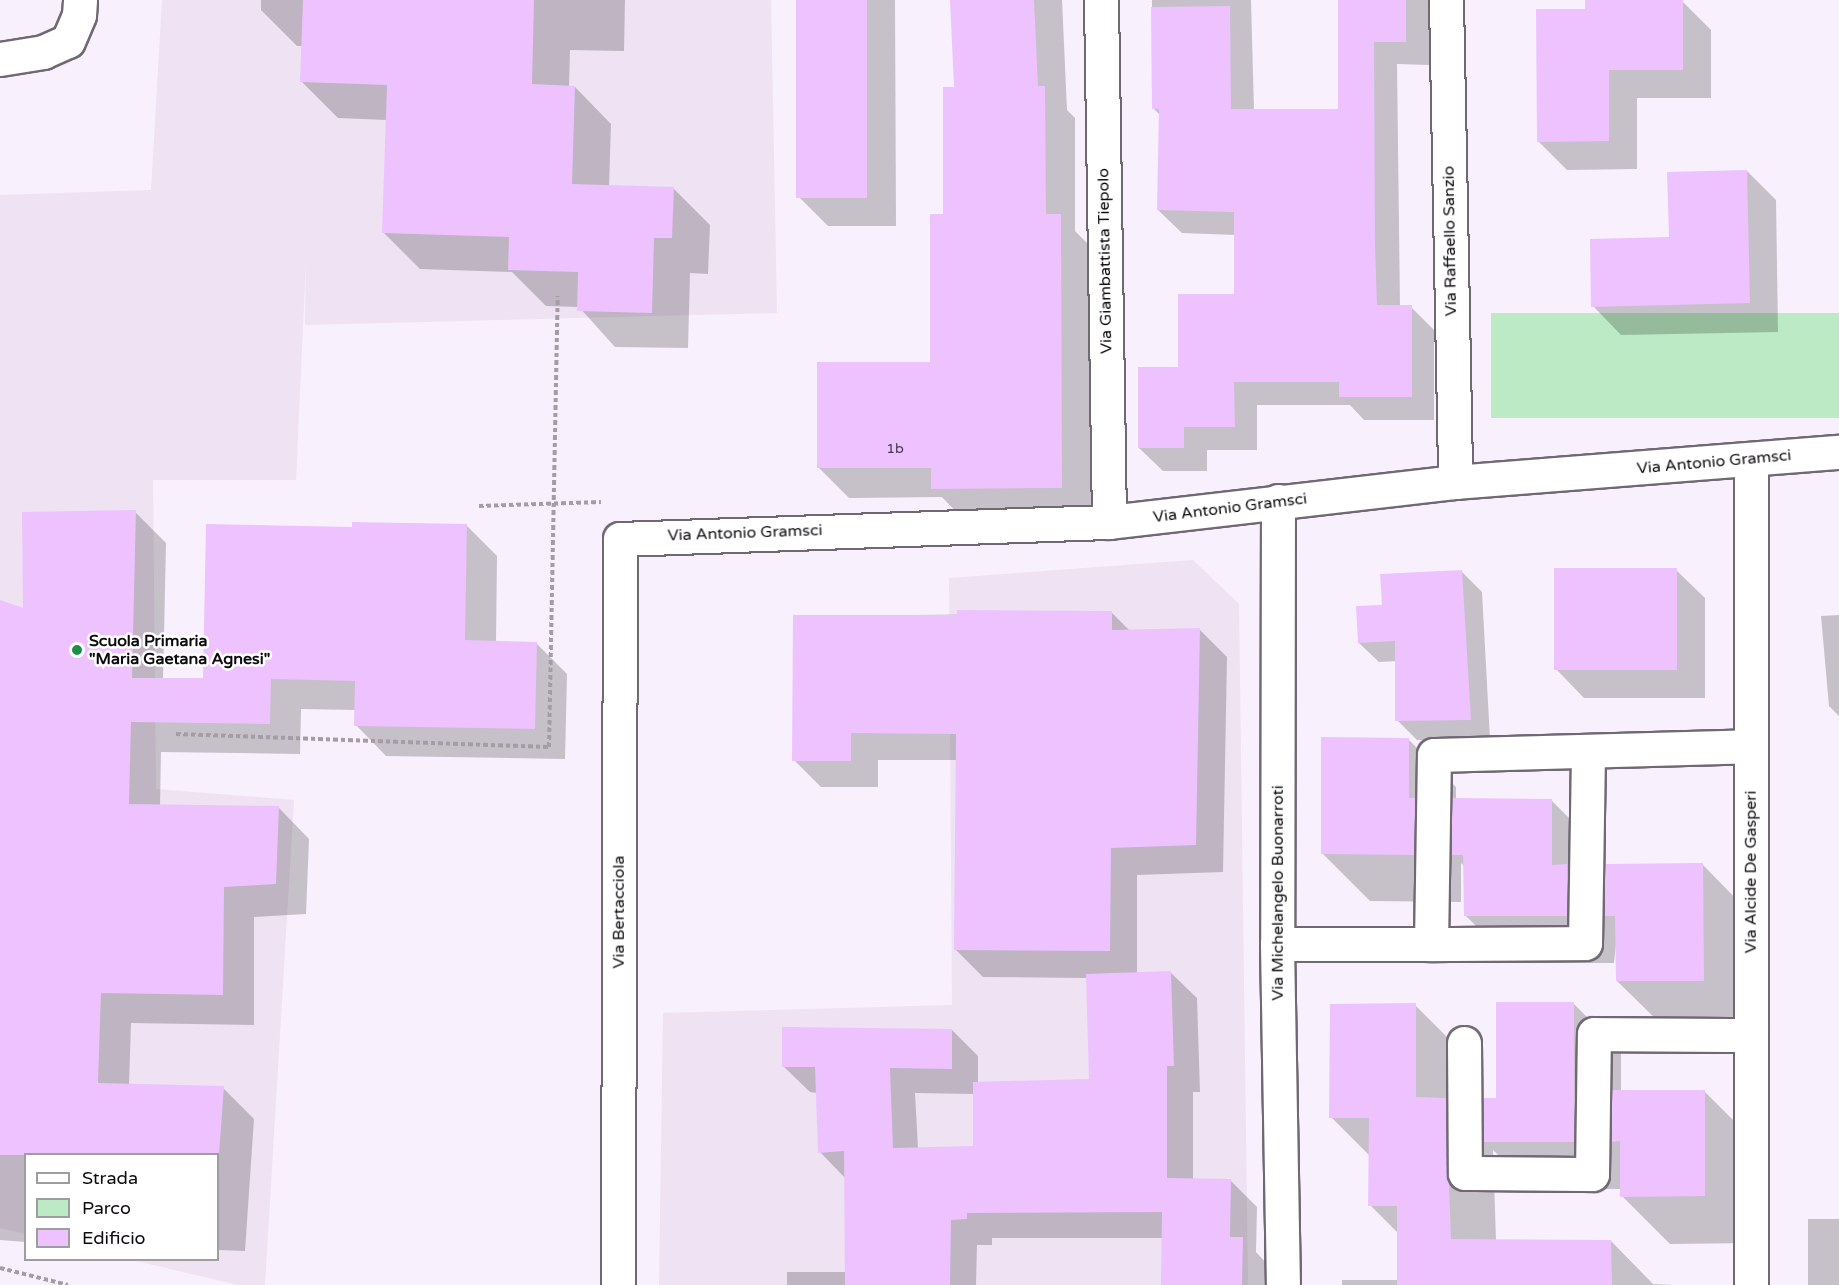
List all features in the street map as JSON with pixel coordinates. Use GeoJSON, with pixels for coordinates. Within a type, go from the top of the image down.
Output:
{"type":"FeatureCollection","features":[{"type":"Feature","properties":{"kind":"street"},"geometry":{"type":"LineString","coordinates":[[0,59],[43,52],[68,41],[79,15],[80,0]]}},
{"type":"Feature","properties":{"kind":"street","name":"Via Giambattista Tiepolo"},"geometry":{"type":"LineString","coordinates":[[1101,0],[1109,522]]}},
{"type":"Feature","properties":{"kind":"street","name":"Via Raffaello Sanzio"},"geometry":{"type":"LineString","coordinates":[[1446,0],[1455,482]]}},
{"type":"Feature","properties":{"kind":"street","name":"Via Antonio Gramsci"},"geometry":{"type":"LineString","coordinates":[[620,539],[1109,522],[1455,482],[1839,452]]}},
{"type":"Feature","properties":{"kind":"street","name":"Via Alcide De Gasperi"},"geometry":{"type":"LineString","coordinates":[[1751,459],[1751,1285]]}},
{"type":"Feature","properties":{"kind":"street","name":"Via Michelangelo Buonarroti"},"geometry":{"type":"LineString","coordinates":[[1278,501],[1277,944],[1283,1285]]}},
{"type":"Feature","properties":{"kind":"street","name":"Via Bertacciola"},"geometry":{"type":"LineString","coordinates":[[618,1285],[620,539]]}},
{"type":"Feature","properties":{"kind":"street"},"geometry":{"type":"LineString","coordinates":[[1431,944],[1434,755],[1751,746]]}},
{"type":"Feature","properties":{"kind":"street"},"geometry":{"type":"LineString","coordinates":[[1277,944],[1586,943],[1588,752]]}},
{"type":"Feature","properties":{"kind":"street"},"geometry":{"type":"LineString","coordinates":[[1464,1043],[1465,1173],[1592,1174],[1594,1034],[1751,1035]]}},
{"type":"Feature","properties":{"kind":"path"},"geometry":{"type":"LineString","coordinates":[[176,734],[549,747],[552,504],[558,296]]}},
{"type":"Feature","properties":{"kind":"path"},"geometry":{"type":"LineString","coordinates":[[479,506],[609,502]]}},
{"type":"Feature","properties":{"kind":"path"},"geometry":{"type":"LineString","coordinates":[[0,1268],[68,1285]]}},
{"type":"Feature","properties":{"kind":"shaded area"},"geometry":{"type":"Polygon","coordinates":[[[162,0],[771,0],[777,313],[305,325],[306,262],[296,480],[153,480],[156,789],[294,800],[265,1285],[238,1285],[136,1261],[219,1261],[219,1153],[24,1153],[24,1234],[0,1228],[0,195],[151,190],[162,0]]]}},
{"type":"Feature","properties":{"kind":"shaded area"},"geometry":{"type":"Polygon","coordinates":[[[1193,560],[1239,604],[1248,1285],[659,1285],[663,1013],[952,1005],[949,578],[1193,560]]]}},
{"type":"Feature","properties":{"kind":"green space"},"geometry":{"type":"Polygon","coordinates":[[[1491,313],[1839,313],[1839,418],[1491,418],[1491,313]]]}},
{"type":"Feature","properties":{"kind":"building"},"geometry":{"type":"Polygon","coordinates":[[[303,0],[534,0],[532,84],[575,86],[572,184],[674,187],[672,238],[654,238],[652,313],[577,311],[578,272],[508,270],[509,237],[382,233],[387,85],[300,82],[303,0]]]}},
{"type":"Feature","properties":{"kind":"building"},"geometry":{"type":"Polygon","coordinates":[[[796,0],[867,0],[867,198],[796,198],[796,0]]]}},
{"type":"Feature","properties":{"kind":"building"},"geometry":{"type":"Polygon","coordinates":[[[950,0],[1034,0],[1038,86],[1045,86],[1046,214],[1061,214],[1062,488],[931,489],[931,468],[817,468],[817,362],[930,362],[930,214],[943,214],[943,87],[954,87],[950,0]]]}},
{"type":"Feature","properties":{"kind":"building"},"geometry":{"type":"Polygon","coordinates":[[[1338,0],[1406,0],[1406,42],[1374,42],[1375,245],[1377,305],[1412,305],[1412,397],[1339,397],[1339,382],[1234,382],[1235,427],[1184,427],[1184,448],[1138,448],[1138,367],[1178,367],[1178,294],[1234,294],[1234,212],[1157,210],[1159,109],[1152,109],[1151,7],[1230,6],[1231,109],[1338,109],[1338,0]]]}},
{"type":"Feature","properties":{"kind":"building"},"geometry":{"type":"Polygon","coordinates":[[[1585,0],[1683,0],[1683,70],[1609,70],[1609,141],[1537,142],[1536,9],[1585,9],[1585,0]]]}},
{"type":"Feature","properties":{"kind":"building"},"geometry":{"type":"Polygon","coordinates":[[[1747,170],[1750,303],[1591,307],[1590,239],[1669,237],[1667,172],[1747,170]]]}},
{"type":"Feature","properties":{"kind":"building","name":"Scuola Primaria \"Maria Gaetana Agnesi\""},"geometry":{"type":"Polygon","coordinates":[[[136,510],[132,678],[203,678],[206,524],[352,527],[352,522],[467,524],[465,640],[537,642],[535,729],[354,726],[355,681],[271,679],[270,724],[131,722],[129,804],[279,806],[276,884],[224,887],[223,995],[101,993],[98,1083],[224,1086],[219,1155],[219,1153],[24,1153],[24,1155],[0,1155],[0,600],[23,608],[22,512],[136,510]]]}},
{"type":"Feature","properties":{"kind":"building"},"geometry":{"type":"Polygon","coordinates":[[[1554,568],[1677,568],[1677,670],[1554,670],[1554,568]]]}},
{"type":"Feature","properties":{"kind":"building"},"geometry":{"type":"Polygon","coordinates":[[[1462,570],[1471,720],[1395,721],[1395,641],[1358,643],[1356,606],[1382,605],[1380,574],[1462,570]]]}},
{"type":"Feature","properties":{"kind":"building"},"geometry":{"type":"Polygon","coordinates":[[[957,610],[1112,611],[1112,630],[1200,628],[1196,845],[1111,848],[1110,951],[954,950],[956,734],[851,733],[851,761],[792,761],[793,615],[957,615],[957,610]]]}},
{"type":"Feature","properties":{"kind":"building"},"geometry":{"type":"Polygon","coordinates":[[[1321,737],[1409,738],[1409,798],[1415,798],[1414,855],[1321,854],[1321,737]]]}},
{"type":"Feature","properties":{"kind":"building"},"geometry":{"type":"Polygon","coordinates":[[[1452,798],[1552,799],[1552,865],[1567,864],[1567,916],[1464,916],[1463,855],[1451,855],[1452,798]]]}},
{"type":"Feature","properties":{"kind":"building"},"geometry":{"type":"Polygon","coordinates":[[[1703,863],[1704,981],[1616,981],[1615,916],[1604,916],[1605,864],[1703,863]]]}},
{"type":"Feature","properties":{"kind":"building"},"geometry":{"type":"Polygon","coordinates":[[[1171,971],[1174,1066],[1167,1066],[1167,1178],[1231,1179],[1230,1237],[1243,1237],[1242,1285],[1161,1285],[1162,1212],[967,1213],[967,1219],[951,1220],[950,1285],[845,1285],[844,1151],[818,1153],[815,1067],[782,1067],[782,1027],[952,1029],[952,1069],[890,1068],[893,1148],[973,1146],[973,1082],[1089,1079],[1086,974],[1171,971]]]}},
{"type":"Feature","properties":{"kind":"building"},"geometry":{"type":"Polygon","coordinates":[[[1496,1002],[1574,1002],[1574,1142],[1484,1142],[1483,1098],[1496,1098],[1496,1002]]]}},
{"type":"Feature","properties":{"kind":"building"},"geometry":{"type":"Polygon","coordinates":[[[1416,1003],[1416,1097],[1446,1098],[1451,1239],[1611,1240],[1612,1285],[1397,1285],[1397,1206],[1368,1206],[1369,1118],[1329,1118],[1330,1004],[1416,1003]]]}},
{"type":"Feature","properties":{"kind":"building"},"geometry":{"type":"Polygon","coordinates":[[[1612,1090],[1705,1090],[1705,1196],[1620,1197],[1620,1141],[1611,1142],[1612,1090]]]}},
{"type":"Feature","properties":{"kind":"place","name":"Scuola Primaria \"Maria Gaetana Agnesi\""},"geometry":{"type":"Point","coordinates":[77,650]}}]}
